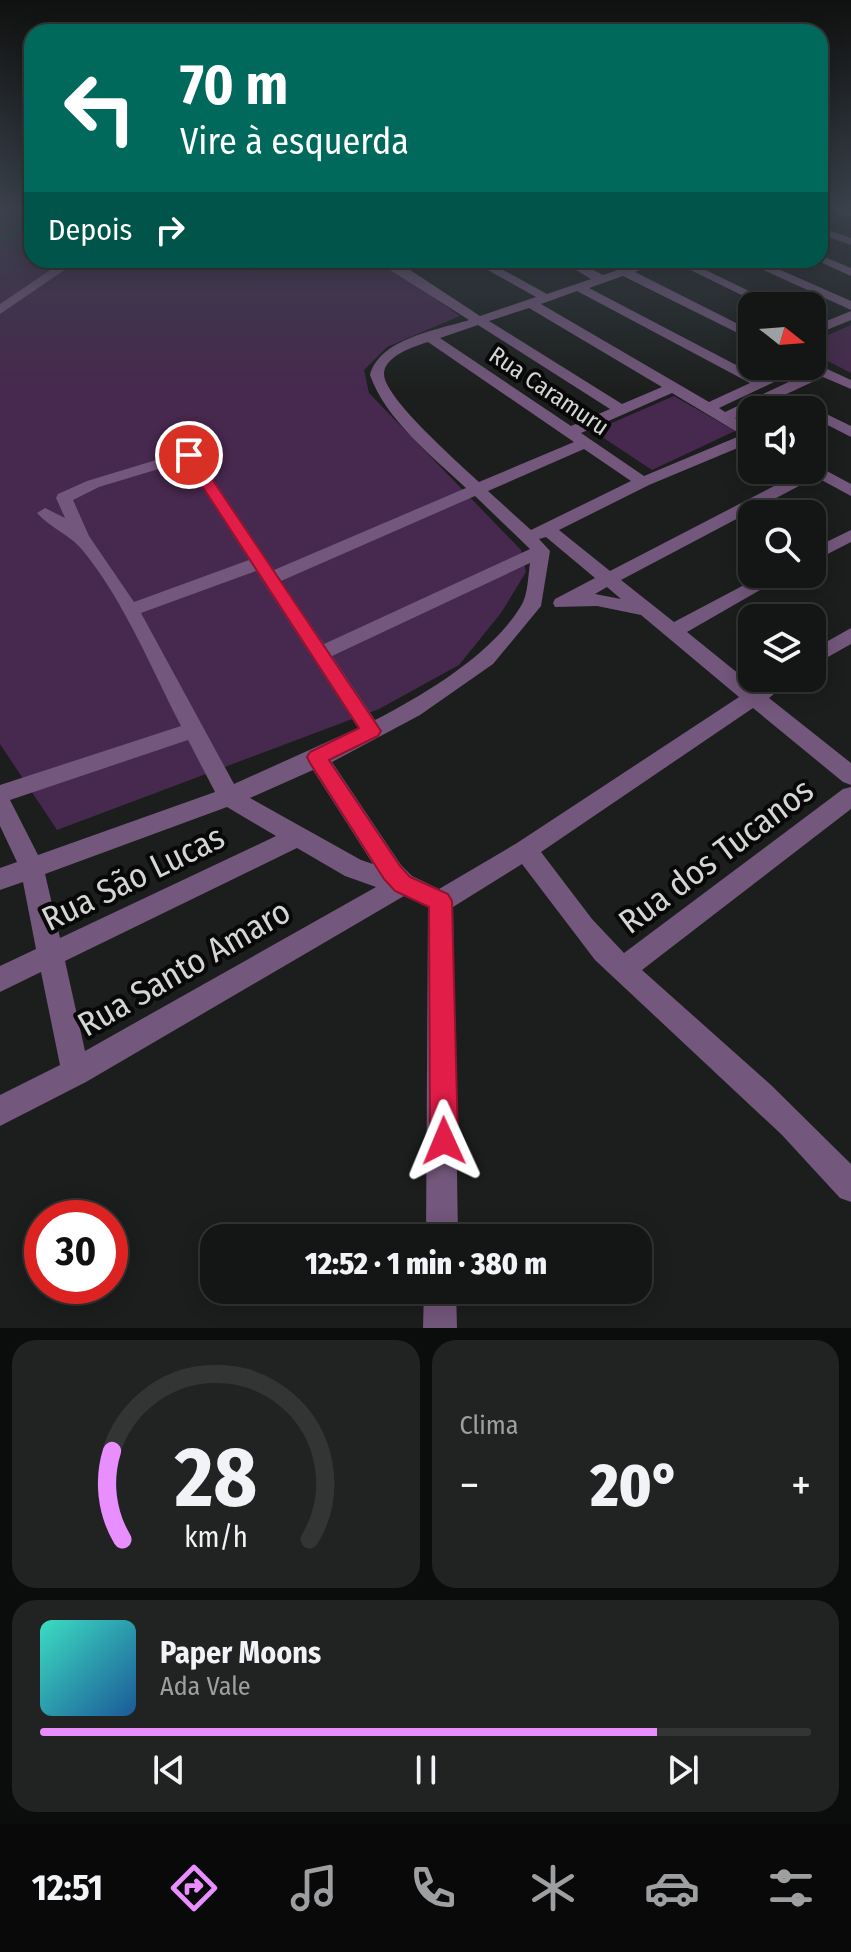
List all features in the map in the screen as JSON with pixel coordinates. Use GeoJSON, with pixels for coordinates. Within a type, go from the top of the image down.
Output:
{"type":"FeatureCollection","features":[{"type":"Feature","properties":{"kind":"street"},"geometry":{"type":"LineString","coordinates":[[0,310],[60,269]]}},
{"type":"Feature","properties":{"kind":"street"},"geometry":{"type":"LineString","coordinates":[[402,269],[621,410]]}},
{"type":"Feature","properties":{"kind":"street"},"geometry":{"type":"LineString","coordinates":[[493,269],[546,298]]}},
{"type":"Feature","properties":{"kind":"street"},"geometry":{"type":"LineString","coordinates":[[582,269],[603,280]]}},
{"type":"Feature","properties":{"kind":"street"},"geometry":{"type":"LineString","coordinates":[[633,269],[406,345],[386,358],[377,371],[377,383],[421,435],[484,495],[539,539],[605,579],[851,776]]}},
{"type":"Feature","properties":{"kind":"street"},"geometry":{"type":"LineString","coordinates":[[695,269],[744,292]]}},
{"type":"Feature","properties":{"kind":"street"},"geometry":{"type":"LineString","coordinates":[[768,269],[851,306]]}},
{"type":"Feature","properties":{"kind":"street"},"geometry":{"type":"LineString","coordinates":[[625,272],[738,329]]}},
{"type":"Feature","properties":{"kind":"street"},"geometry":{"type":"LineString","coordinates":[[580,288],[760,383]]}},
{"type":"Feature","properties":{"kind":"street"},"geometry":{"type":"LineString","coordinates":[[530,303],[738,426]]}},
{"type":"Feature","properties":{"kind":"street"},"geometry":{"type":"LineString","coordinates":[[826,324],[851,315]]}},
{"type":"Feature","properties":{"kind":"street","name":"Rua Caramuru"},"geometry":{"type":"LineString","coordinates":[[430,337],[643,482]]}},
{"type":"Feature","properties":{"kind":"street"},"geometry":{"type":"LineString","coordinates":[[826,372],[851,385]]}},
{"type":"Feature","properties":{"kind":"street"},"geometry":{"type":"LineString","coordinates":[[708,408],[767,380]]}},
{"type":"Feature","properties":{"kind":"street"},"geometry":{"type":"LineString","coordinates":[[725,417],[779,393],[799,380]]}},
{"type":"Feature","properties":{"kind":"street"},"geometry":{"type":"LineString","coordinates":[[572,431],[672,388]]}},
{"type":"Feature","properties":{"kind":"street"},"geometry":{"type":"LineString","coordinates":[[779,393],[785,396]]}},
{"type":"Feature","properties":{"kind":"street"},"geometry":{"type":"LineString","coordinates":[[826,418],[851,432]]}},
{"type":"Feature","properties":{"kind":"street"},"geometry":{"type":"LineString","coordinates":[[320,654],[643,482],[738,441]]}},
{"type":"Feature","properties":{"kind":"street"},"geometry":{"type":"LineString","coordinates":[[130,610],[266,570],[484,495],[592,447]]}},
{"type":"Feature","properties":{"kind":"street"},"geometry":{"type":"LineString","coordinates":[[371,731],[189,455],[93,484],[64,498],[83,539],[130,610],[229,797],[295,838],[354,869],[403,884],[440,901]]}},
{"type":"Feature","properties":{"kind":"street"},"geometry":{"type":"LineString","coordinates":[[826,476],[851,491]]}},
{"type":"Feature","properties":{"kind":"street"},"geometry":{"type":"LineString","coordinates":[[527,615],[562,603],[786,484]]}},
{"type":"Feature","properties":{"kind":"street"},"geometry":{"type":"LineString","coordinates":[[45,513],[83,539]]}},
{"type":"Feature","properties":{"kind":"street"},"geometry":{"type":"LineString","coordinates":[[826,548],[851,535]]}},
{"type":"Feature","properties":{"kind":"street"},"geometry":{"type":"LineString","coordinates":[[0,879],[229,797],[371,731],[452,687],[478,667],[527,615],[541,587],[544,566],[539,539]]}},
{"type":"Feature","properties":{"kind":"street"},"geometry":{"type":"LineString","coordinates":[[672,632],[753,588]]}},
{"type":"Feature","properties":{"kind":"street"},"geometry":{"type":"LineString","coordinates":[[562,603],[597,600],[645,610]]}},
{"type":"Feature","properties":{"kind":"street"},"geometry":{"type":"LineString","coordinates":[[826,650],[851,635]]}},
{"type":"Feature","properties":{"kind":"street"},"geometry":{"type":"LineString","coordinates":[[440,901],[525,850],[761,692]]}},
{"type":"Feature","properties":{"kind":"street"},"geometry":{"type":"LineString","coordinates":[[0,794],[193,730]]}},
{"type":"Feature","properties":{"kind":"street"},"geometry":{"type":"LineString","coordinates":[[317,757],[403,884]]}},
{"type":"Feature","properties":{"kind":"street","name":"Rua dos Tucanos"},"geometry":{"type":"LineString","coordinates":[[623,969],[851,796]]}},
{"type":"Feature","properties":{"kind":"street"},"geometry":{"type":"LineString","coordinates":[[0,802],[32,868],[76,1072]]}},
{"type":"Feature","properties":{"kind":"street","name":"Rua São Lucas"},"geometry":{"type":"LineString","coordinates":[[0,979],[295,838]]}},
{"type":"Feature","properties":{"kind":"street"},"geometry":{"type":"LineString","coordinates":[[525,850],[584,928],[623,969],[805,1133],[851,1187]]}},
{"type":"Feature","properties":{"kind":"street","name":"Rua Santo Amaro"},"geometry":{"type":"LineString","coordinates":[[0,1111],[76,1072],[403,884]]}},
{"type":"Feature","properties":{"kind":"street"},"geometry":{"type":"LineString","coordinates":[[440,901],[442,1224]]}},
{"type":"Feature","properties":{"kind":"street"},"geometry":{"type":"LineString","coordinates":[[440,1304],[440,1328]]}},
{"type":"Feature","properties":{"kind":"shaded area"},"geometry":{"type":"Polygon","coordinates":[[[0,269],[392,269],[460,316],[387,347],[364,370],[369,393],[521,550],[526,572],[501,613],[459,665],[379,709],[57,830],[0,744],[0,269]]]}},
{"type":"Feature","properties":{"kind":"shaded area"},"geometry":{"type":"Polygon","coordinates":[[[851,325],[851,373],[826,360],[826,336],[851,325]]]}},
{"type":"Feature","properties":{"kind":"shaded area"},"geometry":{"type":"Polygon","coordinates":[[[674,396],[735,431],[652,470],[593,431],[674,396]]]}},
{"type":"Feature","properties":{"kind":"route"},"geometry":{"type":"LineString","coordinates":[[189,455],[371,731],[317,757],[392,873],[403,884],[440,901],[444,1141]]}}]}
